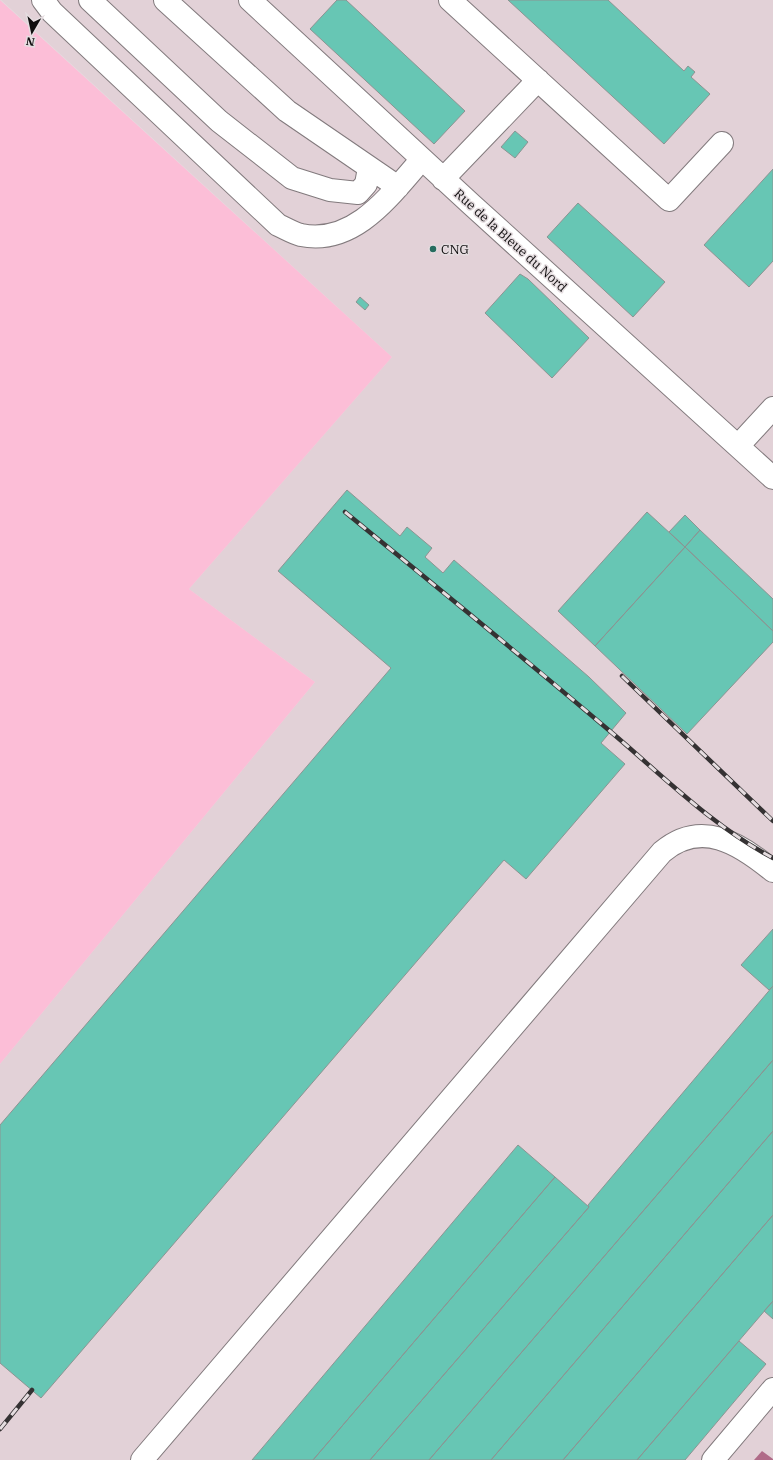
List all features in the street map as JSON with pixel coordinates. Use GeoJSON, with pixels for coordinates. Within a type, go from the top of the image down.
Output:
{"type":"FeatureCollection","features":[{"type":"Feature","properties":{"kind":"street"},"geometry":{"type":"LineString","coordinates":[[43,0],[52,12],[278,225],[301,235],[325,235],[352,228],[372,214],[422,159]]}},
{"type":"Feature","properties":{"kind":"street"},"geometry":{"type":"LineString","coordinates":[[90,0],[219,121],[292,178],[330,190],[358,193],[366,184],[369,168]]}},
{"type":"Feature","properties":{"kind":"street"},"geometry":{"type":"LineString","coordinates":[[165,0],[287,111],[398,187]]}},
{"type":"Feature","properties":{"kind":"street","name":"Rue de la Bleue du Nord"},"geometry":{"type":"LineString","coordinates":[[250,0],[443,179],[773,478]]}},
{"type":"Feature","properties":{"kind":"street"},"geometry":{"type":"LineString","coordinates":[[450,0],[669,200],[722,143]]}},
{"type":"Feature","properties":{"kind":"street"},"geometry":{"type":"LineString","coordinates":[[443,179],[538,80]]}},
{"type":"Feature","properties":{"kind":"street"},"geometry":{"type":"LineString","coordinates":[[738,446],[773,408]]}},
{"type":"Feature","properties":{"kind":"street"},"geometry":{"type":"LineString","coordinates":[[142,1460],[662,852],[678,840],[687,836],[707,836],[728,841],[773,871]]}},
{"type":"Feature","properties":{"kind":"street"},"geometry":{"type":"LineString","coordinates":[[714,1460],[773,1389]]}},
{"type":"Feature","properties":{"kind":"shaded area"},"geometry":{"type":"Polygon","coordinates":[[[0,0],[392,357],[189,589],[315,682],[0,1064],[0,0]]]}},
{"type":"Feature","properties":{"kind":"shaded area"},"geometry":{"type":"Polygon","coordinates":[[[1,0],[773,0],[773,1460],[0,1460],[0,1064],[315,682],[189,589],[392,357],[1,0]]]}},
{"type":"Feature","properties":{"kind":"shaded area"},"geometry":{"type":"Polygon","coordinates":[[[762,1451],[773,1459],[773,1460],[754,1460],[762,1451]]]}},
{"type":"Feature","properties":{"kind":"building"},"geometry":{"type":"Polygon","coordinates":[[[337,0],[346,0],[465,111],[434,144],[310,29],[337,0]]]}},
{"type":"Feature","properties":{"kind":"building"},"geometry":{"type":"Polygon","coordinates":[[[508,0],[608,0],[684,71],[688,66],[695,72],[691,77],[710,94],[664,144],[508,0]]]}},
{"type":"Feature","properties":{"kind":"building"},"geometry":{"type":"Polygon","coordinates":[[[515,131],[528,142],[515,158],[501,147],[515,131]]]}},
{"type":"Feature","properties":{"kind":"building"},"geometry":{"type":"Polygon","coordinates":[[[773,169],[773,261],[749,287],[704,245],[773,169]]]}},
{"type":"Feature","properties":{"kind":"building"},"geometry":{"type":"Polygon","coordinates":[[[578,203],[665,282],[633,317],[547,237],[578,203]]]}},
{"type":"Feature","properties":{"kind":"building"},"geometry":{"type":"Polygon","coordinates":[[[520,274],[528,279],[589,338],[552,378],[485,313],[520,274]]]}},
{"type":"Feature","properties":{"kind":"building"},"geometry":{"type":"Polygon","coordinates":[[[360,297],[369,305],[365,310],[356,302],[360,297]]]}},
{"type":"Feature","properties":{"kind":"building"},"geometry":{"type":"Polygon","coordinates":[[[347,490],[400,536],[407,527],[432,548],[425,557],[443,573],[454,560],[589,677],[626,713],[601,743],[625,764],[526,879],[504,860],[41,1398],[0,1363],[0,1125],[391,668],[278,571],[347,490]]]}},
{"type":"Feature","properties":{"kind":"building"},"geometry":{"type":"Polygon","coordinates":[[[647,512],[685,547],[595,646],[558,611],[647,512]]]}},
{"type":"Feature","properties":{"kind":"building"},"geometry":{"type":"Polygon","coordinates":[[[685,515],[700,530],[685,547],[669,532],[685,515]]]}},
{"type":"Feature","properties":{"kind":"building"},"geometry":{"type":"Polygon","coordinates":[[[700,530],[773,599],[773,631],[685,547],[700,530]]]}},
{"type":"Feature","properties":{"kind":"building"},"geometry":{"type":"Polygon","coordinates":[[[685,547],[773,631],[773,642],[687,734],[595,646],[685,547]]]}},
{"type":"Feature","properties":{"kind":"building"},"geometry":{"type":"Polygon","coordinates":[[[773,929],[773,986],[769,990],[741,965],[773,929]]]}},
{"type":"Feature","properties":{"kind":"building"},"geometry":{"type":"Polygon","coordinates":[[[773,986],[773,1060],[429,1460],[370,1460],[589,1207],[588,1205],[773,986]]]}},
{"type":"Feature","properties":{"kind":"building"},"geometry":{"type":"Polygon","coordinates":[[[773,1060],[773,1131],[491,1460],[429,1460],[773,1060]]]}},
{"type":"Feature","properties":{"kind":"building"},"geometry":{"type":"Polygon","coordinates":[[[773,1131],[773,1215],[563,1460],[491,1460],[773,1131]]]}},
{"type":"Feature","properties":{"kind":"building"},"geometry":{"type":"Polygon","coordinates":[[[518,1145],[555,1177],[313,1460],[252,1460],[518,1145]]]}},
{"type":"Feature","properties":{"kind":"building"},"geometry":{"type":"Polygon","coordinates":[[[555,1177],[589,1207],[370,1460],[313,1460],[555,1177]]]}},
{"type":"Feature","properties":{"kind":"building"},"geometry":{"type":"Polygon","coordinates":[[[773,1215],[773,1301],[637,1460],[563,1460],[773,1215]]]}},
{"type":"Feature","properties":{"kind":"building"},"geometry":{"type":"Polygon","coordinates":[[[773,1301],[773,1319],[764,1311],[773,1301]]]}},
{"type":"Feature","properties":{"kind":"building"},"geometry":{"type":"Polygon","coordinates":[[[739,1341],[766,1364],[685,1460],[637,1460],[739,1341]]]}},
{"type":"Feature","properties":{"kind":"railway"},"geometry":{"type":"LineString","coordinates":[[345,512],[545,676],[689,800],[729,831],[773,858]]}},
{"type":"Feature","properties":{"kind":"railway"},"geometry":{"type":"LineString","coordinates":[[622,676],[773,821]]}},
{"type":"Feature","properties":{"kind":"railway"},"geometry":{"type":"LineString","coordinates":[[0,1429],[32,1390]]}},
{"type":"Feature","properties":{"kind":"place","name":"CNG"},"geometry":{"type":"Point","coordinates":[433,249]}}]}
